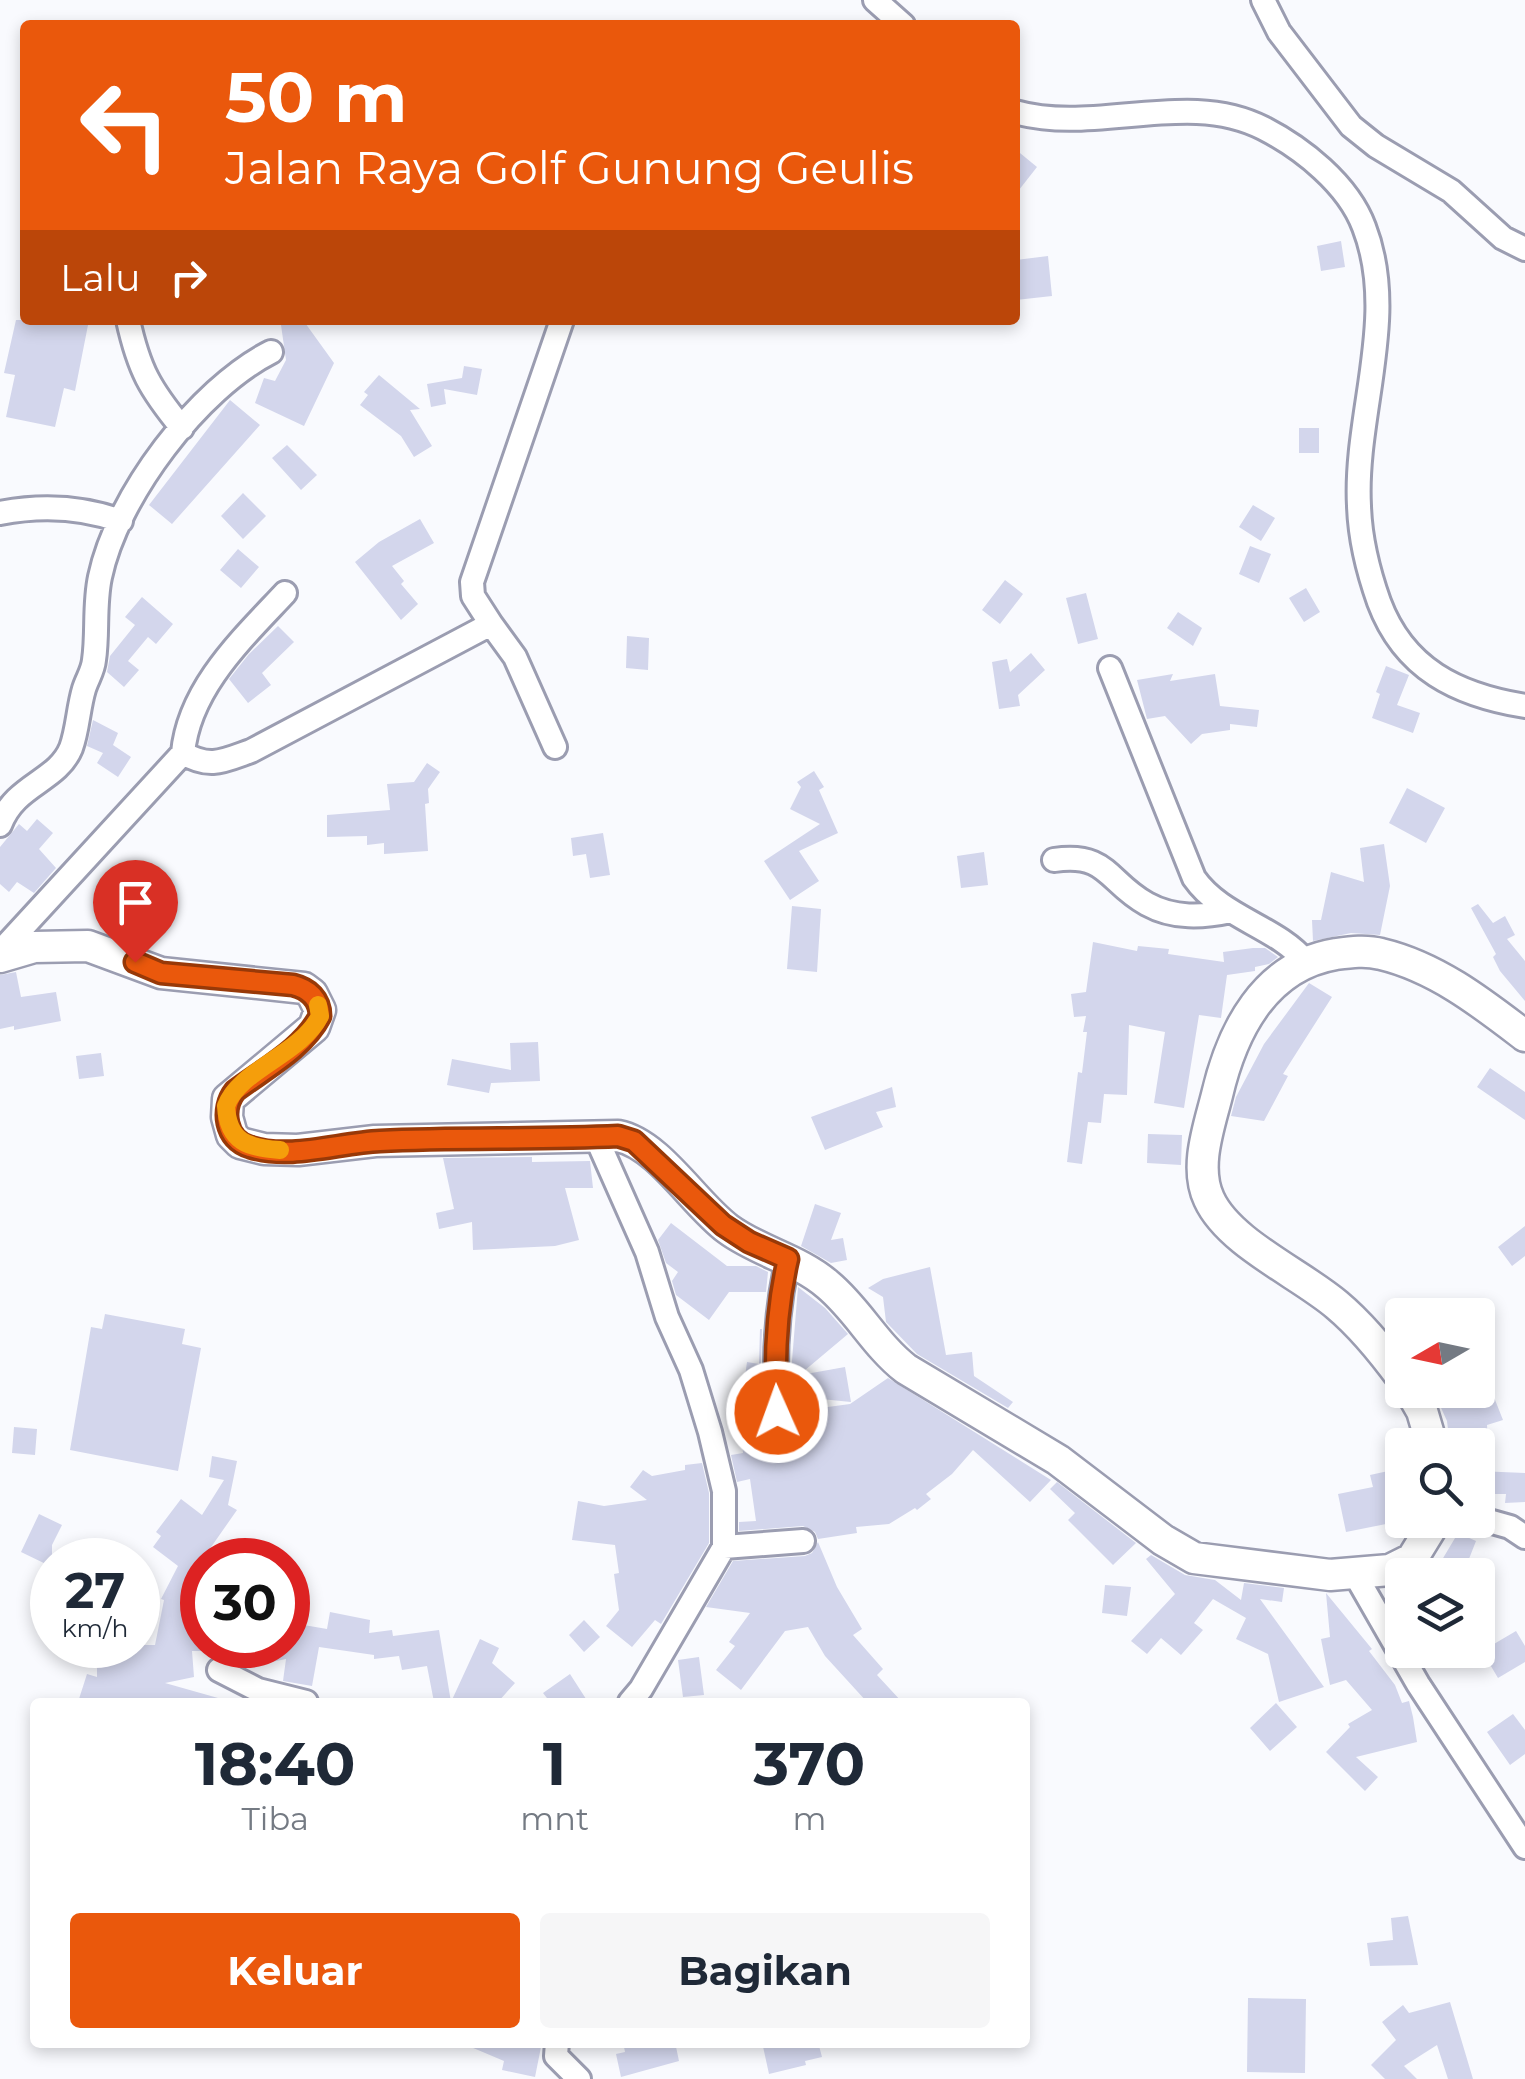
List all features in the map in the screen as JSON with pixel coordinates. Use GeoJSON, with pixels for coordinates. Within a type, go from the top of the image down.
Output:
{"type":"FeatureCollection","features":[{"type":"Feature","properties":{"kind":"main road"},"geometry":{"type":"LineString","coordinates":[[0,954],[34,947],[88,946],[161,973],[278,983],[304,988],[312,994],[320,1010],[314,1027],[228,1100],[226,1117],[232,1135],[251,1148],[618,1136],[634,1141],[723,1225],[830,1286],[884,1352],[1058,1460],[1194,1558],[1274,1570],[1356,1576],[1402,1566],[1412,1559],[1425,1538]]}},
{"type":"Feature","properties":{"kind":"main road"},"geometry":{"type":"LineString","coordinates":[[1385,1356],[1337,1305],[1230,1226],[1215,1209],[1204,1185],[1204,1146],[1235,1034],[1269,988],[1306,962],[1374,952],[1398,958],[1454,986],[1525,1036]]}},
{"type":"Feature","properties":{"kind":"street"},"geometry":{"type":"LineString","coordinates":[[875,0],[897,20]]}},
{"type":"Feature","properties":{"kind":"street"},"geometry":{"type":"LineString","coordinates":[[1263,0],[1280,32],[1351,126],[1450,191],[1502,238],[1525,249]]}},
{"type":"Feature","properties":{"kind":"street"},"geometry":{"type":"LineString","coordinates":[[1020,113],[1046,118],[1128,118],[1198,112],[1243,120],[1279,137],[1306,156],[1346,195],[1365,228],[1376,298],[1358,503],[1376,592],[1394,635],[1415,660],[1442,680],[1466,691],[1525,706]]}},
{"type":"Feature","properties":{"kind":"street"},"geometry":{"type":"LineString","coordinates":[[129,325],[145,378],[182,428]]}},
{"type":"Feature","properties":{"kind":"street"},"geometry":{"type":"LineString","coordinates":[[555,747],[514,656],[473,596],[472,582],[560,325]]}},
{"type":"Feature","properties":{"kind":"street"},"geometry":{"type":"LineString","coordinates":[[0,825],[13,800],[68,755],[95,658],[95,606],[101,573],[121,520],[158,459],[204,400],[225,380],[271,352]]}},
{"type":"Feature","properties":{"kind":"street"},"geometry":{"type":"LineString","coordinates":[[0,512],[91,510],[121,520]]}},
{"type":"Feature","properties":{"kind":"street"},"geometry":{"type":"LineString","coordinates":[[0,954],[183,753],[185,732],[196,708],[230,652],[286,593]]}},
{"type":"Feature","properties":{"kind":"street"},"geometry":{"type":"LineString","coordinates":[[183,753],[201,764],[250,751],[491,624]]}},
{"type":"Feature","properties":{"kind":"street"},"geometry":{"type":"LineString","coordinates":[[1110,668],[1194,878],[1202,890],[1294,947],[1306,962]]}},
{"type":"Feature","properties":{"kind":"street"},"geometry":{"type":"LineString","coordinates":[[1054,860],[1092,860],[1148,905],[1198,918],[1231,911]]}},
{"type":"Feature","properties":{"kind":"street"},"geometry":{"type":"LineString","coordinates":[[596,1137],[647,1252],[667,1317],[690,1370],[724,1491],[724,1547],[633,1698]]}},
{"type":"Feature","properties":{"kind":"street"},"geometry":{"type":"LineString","coordinates":[[777,1412],[774,1370],[778,1304],[788,1259]]}},
{"type":"Feature","properties":{"kind":"street"},"geometry":{"type":"LineString","coordinates":[[1495,1522],[1510,1526],[1525,1537]]}},
{"type":"Feature","properties":{"kind":"street"},"geometry":{"type":"LineString","coordinates":[[724,1547],[802,1540]]}},
{"type":"Feature","properties":{"kind":"street"},"geometry":{"type":"LineString","coordinates":[[1356,1576],[1418,1684],[1525,1847]]}},
{"type":"Feature","properties":{"kind":"street"},"geometry":{"type":"LineString","coordinates":[[220,1670],[258,1690],[290,1698]]}},
{"type":"Feature","properties":{"kind":"street"},"geometry":{"type":"LineString","coordinates":[[557,2048],[556,2056],[579,2079]]}},
{"type":"Feature","properties":{"kind":"building"},"geometry":{"type":"Polygon","coordinates":[[[1020,153],[1037,167],[1020,189],[1020,153]]]}},
{"type":"Feature","properties":{"kind":"building"},"geometry":{"type":"Polygon","coordinates":[[[1341,241],[1345,267],[1321,271],[1317,246],[1341,241]]]}},
{"type":"Feature","properties":{"kind":"building"},"geometry":{"type":"Polygon","coordinates":[[[1048,256],[1052,296],[1020,299],[1020,259],[1048,256]]]}},
{"type":"Feature","properties":{"kind":"building"},"geometry":{"type":"Polygon","coordinates":[[[16,320],[20,320],[20,325],[88,325],[75,391],[64,388],[55,427],[6,417],[15,375],[4,373],[16,320]]]}},
{"type":"Feature","properties":{"kind":"building"},"geometry":{"type":"Polygon","coordinates":[[[281,325],[307,325],[334,363],[304,426],[255,403],[264,378],[275,381],[286,360],[281,325]]]}},
{"type":"Feature","properties":{"kind":"building"},"geometry":{"type":"Polygon","coordinates":[[[464,366],[482,369],[477,395],[444,389],[446,404],[431,407],[427,384],[462,378],[464,366]]]}},
{"type":"Feature","properties":{"kind":"building"},"geometry":{"type":"Polygon","coordinates":[[[379,375],[420,409],[410,410],[432,446],[414,457],[401,436],[360,405],[368,395],[364,392],[379,375]]]}},
{"type":"Feature","properties":{"kind":"building"},"geometry":{"type":"Polygon","coordinates":[[[230,400],[260,425],[172,524],[149,505],[230,400]]]}},
{"type":"Feature","properties":{"kind":"building"},"geometry":{"type":"Polygon","coordinates":[[[1299,428],[1319,428],[1319,453],[1299,453],[1299,428]]]}},
{"type":"Feature","properties":{"kind":"building"},"geometry":{"type":"Polygon","coordinates":[[[287,445],[317,475],[301,490],[272,458],[287,445]]]}},
{"type":"Feature","properties":{"kind":"building"},"geometry":{"type":"Polygon","coordinates":[[[243,493],[266,516],[243,539],[221,516],[243,493]]]}},
{"type":"Feature","properties":{"kind":"building"},"geometry":{"type":"Polygon","coordinates":[[[1253,505],[1275,518],[1261,541],[1239,527],[1253,505]]]}},
{"type":"Feature","properties":{"kind":"building"},"geometry":{"type":"Polygon","coordinates":[[[420,519],[434,543],[392,566],[418,604],[401,620],[355,562],[379,542],[420,519]]]}},
{"type":"Feature","properties":{"kind":"building"},"geometry":{"type":"Polygon","coordinates":[[[1250,546],[1271,554],[1259,583],[1239,574],[1250,546]]]}},
{"type":"Feature","properties":{"kind":"building"},"geometry":{"type":"Polygon","coordinates":[[[238,549],[259,567],[241,588],[220,570],[238,549]]]}},
{"type":"Feature","properties":{"kind":"building"},"geometry":{"type":"Polygon","coordinates":[[[1005,580],[1023,594],[1000,624],[982,610],[1005,580]]]}},
{"type":"Feature","properties":{"kind":"building"},"geometry":{"type":"Polygon","coordinates":[[[1306,588],[1320,612],[1304,622],[1289,598],[1306,588]]]}},
{"type":"Feature","properties":{"kind":"building"},"geometry":{"type":"Polygon","coordinates":[[[1086,593],[1098,639],[1078,644],[1066,598],[1086,593]]]}},
{"type":"Feature","properties":{"kind":"building"},"geometry":{"type":"Polygon","coordinates":[[[142,597],[173,624],[156,644],[148,637],[128,661],[139,670],[124,687],[107,672],[110,656],[135,625],[125,617],[142,597]]]}},
{"type":"Feature","properties":{"kind":"building"},"geometry":{"type":"Polygon","coordinates":[[[1178,612],[1202,628],[1193,646],[1167,628],[1178,612]]]}},
{"type":"Feature","properties":{"kind":"building"},"geometry":{"type":"Polygon","coordinates":[[[278,626],[294,642],[262,673],[271,685],[248,703],[229,679],[278,626]]]}},
{"type":"Feature","properties":{"kind":"building"},"geometry":{"type":"Polygon","coordinates":[[[627,636],[649,638],[648,670],[626,668],[627,636]]]}},
{"type":"Feature","properties":{"kind":"building"},"geometry":{"type":"Polygon","coordinates":[[[1031,653],[1045,670],[1018,695],[1020,706],[999,709],[992,662],[1007,659],[1010,672],[1031,653]]]}},
{"type":"Feature","properties":{"kind":"building"},"geometry":{"type":"Polygon","coordinates":[[[1386,666],[1409,675],[1397,705],[1420,713],[1413,733],[1372,718],[1386,666]]]}},
{"type":"Feature","properties":{"kind":"building"},"geometry":{"type":"Polygon","coordinates":[[[1173,674],[1170,681],[1215,674],[1220,706],[1259,710],[1257,727],[1230,724],[1230,730],[1202,734],[1191,744],[1165,716],[1147,719],[1137,680],[1173,674]]]}},
{"type":"Feature","properties":{"kind":"building"},"geometry":{"type":"Polygon","coordinates":[[[93,720],[118,733],[113,745],[131,757],[118,777],[97,763],[103,753],[87,746],[93,720]]]}},
{"type":"Feature","properties":{"kind":"building"},"geometry":{"type":"Polygon","coordinates":[[[427,763],[440,772],[428,789],[429,803],[425,804],[428,851],[384,854],[384,843],[367,845],[367,836],[327,837],[327,815],[390,810],[387,784],[414,782],[427,763]]]}},
{"type":"Feature","properties":{"kind":"building"},"geometry":{"type":"Polygon","coordinates":[[[814,771],[824,787],[819,790],[838,833],[799,851],[819,881],[790,900],[764,861],[820,824],[790,809],[801,787],[797,782],[814,771]]]}},
{"type":"Feature","properties":{"kind":"building"},"geometry":{"type":"Polygon","coordinates":[[[1407,788],[1445,808],[1426,843],[1389,823],[1407,788]]]}},
{"type":"Feature","properties":{"kind":"building"},"geometry":{"type":"Polygon","coordinates":[[[37,819],[53,833],[39,849],[56,868],[34,893],[17,882],[9,892],[0,884],[0,847],[19,824],[27,831],[37,819]]]}},
{"type":"Feature","properties":{"kind":"building"},"geometry":{"type":"Polygon","coordinates":[[[603,833],[610,875],[590,878],[586,854],[573,856],[571,838],[603,833]]]}},
{"type":"Feature","properties":{"kind":"building"},"geometry":{"type":"Polygon","coordinates":[[[1384,844],[1390,886],[1380,935],[1351,933],[1313,941],[1312,920],[1321,920],[1331,872],[1364,882],[1360,848],[1384,844]]]}},
{"type":"Feature","properties":{"kind":"building"},"geometry":{"type":"Polygon","coordinates":[[[984,852],[988,885],[961,888],[957,856],[984,852]]]}},
{"type":"Feature","properties":{"kind":"building"},"geometry":{"type":"Polygon","coordinates":[[[1478,904],[1493,923],[1505,916],[1515,935],[1507,939],[1525,961],[1525,1001],[1493,957],[1496,954],[1471,908],[1478,904]]]}},
{"type":"Feature","properties":{"kind":"building"},"geometry":{"type":"Polygon","coordinates":[[[792,906],[821,909],[817,972],[787,969],[792,906]]]}},
{"type":"Feature","properties":{"kind":"building"},"geometry":{"type":"Polygon","coordinates":[[[1093,942],[1137,951],[1138,946],[1169,949],[1168,954],[1224,962],[1223,952],[1253,948],[1265,948],[1278,957],[1255,967],[1255,971],[1227,975],[1221,1018],[1199,1015],[1184,1108],[1154,1103],[1165,1032],[1129,1025],[1127,1095],[1104,1094],[1101,1123],[1088,1122],[1082,1164],[1067,1162],[1087,1032],[1083,1032],[1086,1016],[1074,1017],[1071,994],[1086,992],[1093,942]]]}},
{"type":"Feature","properties":{"kind":"building"},"geometry":{"type":"Polygon","coordinates":[[[16,972],[21,997],[56,992],[61,1021],[0,1029],[0,975],[16,972]]]}},
{"type":"Feature","properties":{"kind":"building"},"geometry":{"type":"Polygon","coordinates":[[[1309,983],[1332,997],[1283,1074],[1288,1076],[1264,1121],[1231,1116],[1236,1097],[1264,1044],[1309,983]]]}},
{"type":"Feature","properties":{"kind":"building"},"geometry":{"type":"Polygon","coordinates":[[[538,1042],[540,1081],[491,1083],[489,1093],[447,1085],[452,1059],[511,1070],[510,1043],[538,1042]]]}},
{"type":"Feature","properties":{"kind":"building"},"geometry":{"type":"Polygon","coordinates":[[[101,1053],[104,1076],[79,1079],[76,1056],[101,1053]]]}},
{"type":"Feature","properties":{"kind":"building"},"geometry":{"type":"Polygon","coordinates":[[[1490,1068],[1525,1092],[1525,1120],[1477,1087],[1490,1068]]]}},
{"type":"Feature","properties":{"kind":"building"},"geometry":{"type":"Polygon","coordinates":[[[892,1087],[896,1107],[876,1112],[883,1127],[825,1150],[811,1117],[892,1087]]]}},
{"type":"Feature","properties":{"kind":"building"},"geometry":{"type":"Polygon","coordinates":[[[1148,1134],[1182,1135],[1181,1165],[1147,1163],[1148,1134]]]}},
{"type":"Feature","properties":{"kind":"building"},"geometry":{"type":"Polygon","coordinates":[[[532,1157],[532,1162],[590,1161],[593,1188],[565,1188],[579,1240],[555,1246],[473,1250],[472,1222],[439,1229],[436,1213],[454,1209],[443,1158],[532,1157]]]}},
{"type":"Feature","properties":{"kind":"building"},"geometry":{"type":"Polygon","coordinates":[[[815,1204],[841,1213],[831,1240],[843,1238],[847,1260],[831,1263],[801,1246],[815,1204]]]}},
{"type":"Feature","properties":{"kind":"building"},"geometry":{"type":"Polygon","coordinates":[[[671,1223],[727,1266],[756,1266],[768,1272],[766,1292],[729,1292],[709,1320],[676,1295],[672,1281],[678,1272],[666,1263],[658,1240],[671,1223]]]}},
{"type":"Feature","properties":{"kind":"building"},"geometry":{"type":"Polygon","coordinates":[[[1525,1226],[1525,1256],[1512,1266],[1498,1247],[1525,1226]]]}},
{"type":"Feature","properties":{"kind":"building"},"geometry":{"type":"Polygon","coordinates":[[[930,1267],[946,1355],[972,1352],[974,1376],[1013,1402],[1008,1408],[917,1354],[886,1322],[883,1297],[868,1288],[883,1279],[930,1267]]]}},
{"type":"Feature","properties":{"kind":"building"},"geometry":{"type":"Polygon","coordinates":[[[798,1287],[825,1308],[848,1334],[798,1376],[791,1373],[798,1287]]]}},
{"type":"Feature","properties":{"kind":"building"},"geometry":{"type":"Polygon","coordinates":[[[105,1314],[185,1329],[182,1344],[201,1348],[178,1471],[70,1450],[91,1327],[102,1329],[105,1314]]]}},
{"type":"Feature","properties":{"kind":"building"},"geometry":{"type":"Polygon","coordinates":[[[760,1329],[760,1393],[743,1391],[747,1362],[759,1364],[760,1329]]]}},
{"type":"Feature","properties":{"kind":"building"},"geometry":{"type":"Polygon","coordinates":[[[845,1367],[851,1402],[811,1398],[806,1374],[845,1367]]]}},
{"type":"Feature","properties":{"kind":"building"},"geometry":{"type":"Polygon","coordinates":[[[888,1378],[1051,1480],[1030,1502],[973,1450],[952,1474],[926,1494],[931,1499],[889,1524],[856,1527],[857,1533],[818,1539],[815,1532],[803,1526],[739,1531],[739,1522],[756,1521],[750,1479],[737,1482],[731,1455],[743,1453],[739,1420],[759,1417],[763,1441],[800,1435],[797,1417],[814,1415],[813,1409],[850,1404],[888,1378]]]}},
{"type":"Feature","properties":{"kind":"building"},"geometry":{"type":"Polygon","coordinates":[[[1495,1400],[1503,1420],[1487,1428],[1448,1428],[1441,1408],[1495,1408],[1495,1400]]]}},
{"type":"Feature","properties":{"kind":"building"},"geometry":{"type":"Polygon","coordinates":[[[14,1427],[37,1429],[35,1455],[12,1453],[14,1427]]]}},
{"type":"Feature","properties":{"kind":"building"},"geometry":{"type":"Polygon","coordinates":[[[212,1456],[237,1461],[228,1505],[237,1510],[217,1538],[180,1538],[180,1668],[193,1668],[194,1677],[165,1683],[218,1698],[79,1698],[87,1674],[97,1677],[97,1668],[160,1668],[164,1600],[161,1599],[178,1566],[160,1552],[161,1536],[156,1532],[181,1499],[202,1515],[224,1480],[209,1477],[212,1456]]]}},
{"type":"Feature","properties":{"kind":"building"},"geometry":{"type":"Polygon","coordinates":[[[702,1463],[709,1493],[709,1543],[661,1624],[655,1620],[632,1647],[606,1626],[619,1610],[615,1545],[572,1540],[578,1501],[604,1506],[647,1500],[630,1487],[643,1470],[652,1476],[702,1463]]]}},
{"type":"Feature","properties":{"kind":"building"},"geometry":{"type":"Polygon","coordinates":[[[1385,1472],[1385,1524],[1346,1532],[1338,1494],[1373,1487],[1370,1475],[1385,1472]]]}},
{"type":"Feature","properties":{"kind":"building"},"geometry":{"type":"Polygon","coordinates":[[[1495,1472],[1525,1473],[1525,1502],[1505,1503],[1506,1494],[1495,1494],[1495,1472]]]}},
{"type":"Feature","properties":{"kind":"building"},"geometry":{"type":"Polygon","coordinates":[[[1057,1482],[1136,1543],[1113,1565],[1068,1520],[1075,1513],[1050,1489],[1057,1482]]]}},
{"type":"Feature","properties":{"kind":"building"},"geometry":{"type":"Polygon","coordinates":[[[39,1514],[62,1525],[56,1538],[30,1538],[30,1556],[21,1552],[39,1514]]]}},
{"type":"Feature","properties":{"kind":"building"},"geometry":{"type":"Polygon","coordinates":[[[1455,1538],[1476,1541],[1469,1558],[1443,1558],[1455,1538]]]}},
{"type":"Feature","properties":{"kind":"building"},"geometry":{"type":"Polygon","coordinates":[[[818,1542],[837,1587],[862,1629],[853,1635],[883,1669],[877,1675],[898,1698],[863,1698],[825,1656],[808,1627],[785,1631],[741,1690],[716,1670],[735,1646],[729,1642],[750,1613],[706,1607],[733,1561],[812,1553],[818,1542]]]}},
{"type":"Feature","properties":{"kind":"building"},"geometry":{"type":"Polygon","coordinates":[[[1151,1555],[1185,1575],[1215,1580],[1241,1600],[1244,1583],[1284,1588],[1282,1602],[1260,1599],[1324,1687],[1279,1702],[1268,1654],[1236,1639],[1246,1618],[1213,1599],[1194,1623],[1203,1630],[1181,1655],[1161,1638],[1147,1654],[1131,1641],[1175,1594],[1146,1559],[1151,1555]]]}},
{"type":"Feature","properties":{"kind":"building"},"geometry":{"type":"Polygon","coordinates":[[[1105,1585],[1131,1587],[1127,1616],[1102,1613],[1105,1585]]]}},
{"type":"Feature","properties":{"kind":"building"},"geometry":{"type":"Polygon","coordinates":[[[1326,1593],[1372,1649],[1369,1651],[1395,1685],[1402,1703],[1409,1701],[1413,1717],[1417,1742],[1356,1757],[1378,1777],[1365,1791],[1326,1752],[1350,1727],[1348,1724],[1372,1710],[1346,1680],[1330,1685],[1321,1639],[1330,1637],[1326,1593]]]}},
{"type":"Feature","properties":{"kind":"building"},"geometry":{"type":"Polygon","coordinates":[[[330,1612],[370,1620],[369,1633],[392,1630],[393,1636],[439,1630],[450,1698],[433,1698],[427,1666],[402,1670],[399,1656],[374,1659],[374,1655],[319,1647],[312,1686],[283,1681],[285,1668],[310,1668],[310,1626],[327,1629],[330,1612]]]}},
{"type":"Feature","properties":{"kind":"building"},"geometry":{"type":"Polygon","coordinates":[[[584,1620],[600,1637],[584,1652],[569,1635],[584,1620]]]}},
{"type":"Feature","properties":{"kind":"building"},"geometry":{"type":"Polygon","coordinates":[[[1516,1631],[1525,1646],[1525,1662],[1498,1678],[1492,1668],[1495,1643],[1516,1631]]]}},
{"type":"Feature","properties":{"kind":"building"},"geometry":{"type":"Polygon","coordinates":[[[480,1639],[499,1648],[492,1663],[515,1683],[502,1698],[453,1698],[480,1639]]]}},
{"type":"Feature","properties":{"kind":"building"},"geometry":{"type":"Polygon","coordinates":[[[699,1657],[704,1695],[683,1697],[678,1660],[699,1657]]]}},
{"type":"Feature","properties":{"kind":"building"},"geometry":{"type":"Polygon","coordinates":[[[570,1674],[585,1698],[547,1698],[543,1693],[570,1674]]]}},
{"type":"Feature","properties":{"kind":"building"},"geometry":{"type":"Polygon","coordinates":[[[1276,1703],[1297,1727],[1270,1751],[1250,1728],[1276,1703]]]}},
{"type":"Feature","properties":{"kind":"building"},"geometry":{"type":"Polygon","coordinates":[[[1513,1714],[1525,1730],[1525,1754],[1510,1765],[1487,1732],[1513,1714]]]}},
{"type":"Feature","properties":{"kind":"building"},"geometry":{"type":"Polygon","coordinates":[[[1408,1916],[1418,1965],[1370,1966],[1367,1943],[1393,1940],[1391,1918],[1408,1916]]]}},
{"type":"Feature","properties":{"kind":"building"},"geometry":{"type":"Polygon","coordinates":[[[1248,1998],[1306,1999],[1305,2073],[1247,2072],[1248,1998]]]}},
{"type":"Feature","properties":{"kind":"building"},"geometry":{"type":"Polygon","coordinates":[[[1450,2002],[1473,2079],[1448,2079],[1437,2045],[1404,2066],[1417,2079],[1385,2079],[1371,2065],[1396,2040],[1382,2022],[1403,2005],[1409,2013],[1450,2002]]]}},
{"type":"Feature","properties":{"kind":"building"},"geometry":{"type":"Polygon","coordinates":[[[473,2048],[541,2048],[535,2077],[502,2070],[504,2061],[473,2048]]]}},
{"type":"Feature","properties":{"kind":"building"},"geometry":{"type":"Polygon","coordinates":[[[624,2048],[676,2048],[679,2061],[621,2077],[616,2054],[625,2052],[624,2048]]]}},
{"type":"Feature","properties":{"kind":"building"},"geometry":{"type":"Polygon","coordinates":[[[763,2048],[820,2048],[822,2057],[769,2074],[763,2048]]]}},
{"type":"Feature","properties":{"kind":"slow traffic"},"geometry":{"type":"LineString","coordinates":[[280,1150],[251,1148],[240,1143],[232,1135],[226,1106],[235,1091],[304,1038],[320,1016],[318,1005]]}},
{"type":"Feature","properties":{"kind":"route"},"geometry":{"type":"LineString","coordinates":[[135,962],[161,973],[293,985],[304,988],[316,1000],[320,1016],[314,1027],[228,1100],[226,1117],[232,1135],[251,1148],[618,1136],[634,1141],[732,1232],[788,1259],[778,1304],[774,1370],[777,1412]]}}]}
